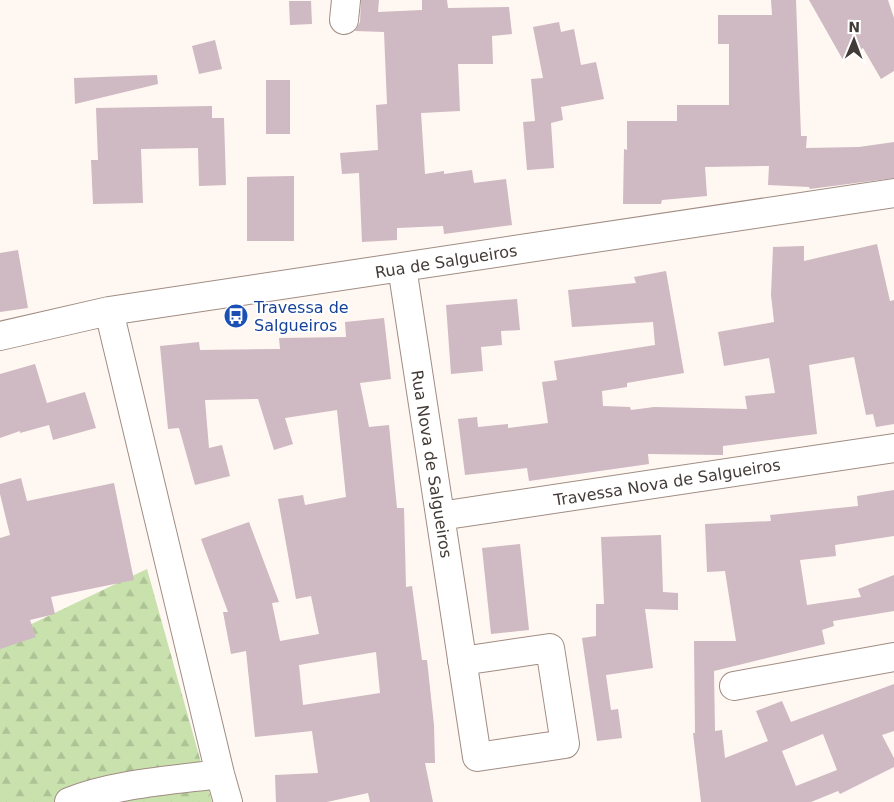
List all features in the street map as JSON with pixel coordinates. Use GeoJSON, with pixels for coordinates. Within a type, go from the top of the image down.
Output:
{"type":"FeatureCollection","features":[{"type":"Feature","properties":{"kind":"street","name":"Rua de Salgueiros"},"geometry":{"type":"LineString","coordinates":[[0,336],[109,311],[894,193]]}},
{"type":"Feature","properties":{"kind":"street","name":"Rua Nova de Salgueiros"},"geometry":{"type":"LineString","coordinates":[[402,267],[462,661],[477,757],[565,744],[550,648],[462,661]]}},
{"type":"Feature","properties":{"kind":"street"},"geometry":{"type":"LineString","coordinates":[[109,311],[228,802]]}},
{"type":"Feature","properties":{"kind":"street","name":"Travessa Nova de Salgueiros"},"geometry":{"type":"LineString","coordinates":[[440,516],[894,448]]}},
{"type":"Feature","properties":{"kind":"street"},"geometry":{"type":"LineString","coordinates":[[734,686],[894,657]]}},
{"type":"Feature","properties":{"kind":"street"},"geometry":{"type":"LineString","coordinates":[[69,802],[138,784],[220,774]]}},
{"type":"Feature","properties":{"kind":"green space"},"geometry":{"type":"Polygon","coordinates":[[[147,569],[212,802],[0,802],[0,639],[147,569]]]}},
{"type":"Feature","properties":{"kind":"building"},"geometry":{"type":"Polygon","coordinates":[[[361,0],[379,0],[378,12],[422,10],[422,0],[447,0],[448,8],[509,7],[512,34],[492,36],[493,64],[458,64],[460,111],[421,113],[425,174],[444,171],[444,174],[472,170],[474,183],[506,179],[512,225],[444,234],[443,226],[397,228],[397,240],[362,242],[359,173],[342,174],[340,153],[378,150],[376,105],[387,104],[384,32],[355,31],[360,22],[361,0]]]}},
{"type":"Feature","properties":{"kind":"building"},"geometry":{"type":"Polygon","coordinates":[[[771,0],[796,0],[801,136],[807,136],[806,148],[859,147],[894,142],[894,178],[810,189],[809,187],[768,185],[769,166],[705,167],[707,196],[662,200],[661,204],[623,204],[624,149],[627,150],[627,121],[677,121],[677,105],[729,105],[729,44],[718,44],[718,15],[772,15],[771,0]]]}},
{"type":"Feature","properties":{"kind":"building"},"geometry":{"type":"Polygon","coordinates":[[[809,0],[888,0],[894,18],[894,71],[881,79],[863,48],[843,60],[809,0]]]}},
{"type":"Feature","properties":{"kind":"building"},"geometry":{"type":"Polygon","coordinates":[[[289,1],[311,1],[312,24],[290,25],[289,1]]]}},
{"type":"Feature","properties":{"kind":"building"},"geometry":{"type":"Polygon","coordinates":[[[559,22],[561,32],[574,29],[581,65],[596,62],[604,99],[561,107],[563,120],[551,123],[554,168],[527,170],[523,122],[535,121],[531,79],[543,78],[533,27],[559,22]]]}},
{"type":"Feature","properties":{"kind":"building"},"geometry":{"type":"Polygon","coordinates":[[[215,40],[222,69],[199,74],[192,46],[215,40]]]}},
{"type":"Feature","properties":{"kind":"building"},"geometry":{"type":"Polygon","coordinates":[[[157,75],[158,84],[75,104],[74,78],[157,75]]]}},
{"type":"Feature","properties":{"kind":"building"},"geometry":{"type":"Polygon","coordinates":[[[266,80],[290,80],[290,134],[266,134],[266,80]]]}},
{"type":"Feature","properties":{"kind":"building"},"geometry":{"type":"Polygon","coordinates":[[[212,106],[212,118],[224,118],[226,185],[199,186],[198,148],[141,149],[143,203],[93,204],[91,160],[98,160],[96,108],[212,106]]]}},
{"type":"Feature","properties":{"kind":"building"},"geometry":{"type":"Polygon","coordinates":[[[294,176],[294,241],[247,241],[247,177],[294,176]]]}},
{"type":"Feature","properties":{"kind":"building"},"geometry":{"type":"Polygon","coordinates":[[[877,244],[890,301],[894,300],[894,424],[876,427],[873,414],[866,415],[854,357],[809,365],[817,434],[723,446],[723,455],[648,454],[649,464],[529,481],[527,468],[465,475],[458,419],[477,417],[478,427],[508,424],[508,428],[548,423],[542,382],[557,380],[554,361],[655,345],[653,322],[572,327],[568,290],[636,283],[634,277],[666,271],[684,373],[627,383],[627,387],[602,391],[603,406],[630,407],[631,410],[654,407],[747,409],[745,396],[775,393],[769,358],[724,366],[718,332],[774,322],[771,295],[773,247],[804,246],[804,261],[877,244]]]}},
{"type":"Feature","properties":{"kind":"building"},"geometry":{"type":"Polygon","coordinates":[[[18,250],[28,308],[0,312],[0,253],[18,250]]]}},
{"type":"Feature","properties":{"kind":"building"},"geometry":{"type":"Polygon","coordinates":[[[517,299],[520,330],[501,331],[502,345],[481,347],[483,371],[451,374],[446,305],[517,299]]]}},
{"type":"Feature","properties":{"kind":"building"},"geometry":{"type":"Polygon","coordinates":[[[384,318],[391,379],[360,383],[369,427],[389,425],[397,508],[404,508],[406,587],[412,586],[422,660],[427,660],[434,725],[435,763],[425,763],[433,802],[370,802],[368,793],[327,802],[276,802],[275,775],[318,773],[312,731],[255,737],[246,651],[231,654],[223,612],[228,612],[201,539],[249,522],[279,602],[272,603],[280,641],[319,634],[311,596],[296,599],[278,499],[303,495],[305,505],[346,497],[337,410],[285,418],[293,444],[274,450],[258,399],[205,400],[209,448],[222,445],[230,476],[195,485],[179,428],[168,429],[160,346],[199,342],[200,350],[280,349],[279,338],[346,337],[345,322],[384,318]],[[376,652],[299,665],[303,705],[380,693],[376,652]]]}},
{"type":"Feature","properties":{"kind":"building"},"geometry":{"type":"Polygon","coordinates":[[[35,364],[47,403],[85,392],[96,428],[53,440],[49,425],[20,433],[20,431],[0,438],[0,374],[35,364]]]}},
{"type":"Feature","properties":{"kind":"building"},"geometry":{"type":"Polygon","coordinates":[[[21,478],[27,501],[114,483],[134,580],[51,597],[55,614],[30,620],[36,637],[0,649],[0,538],[10,535],[0,494],[0,484],[21,478]]]}},
{"type":"Feature","properties":{"kind":"building"},"geometry":{"type":"Polygon","coordinates":[[[894,490],[894,536],[835,545],[836,556],[800,560],[807,605],[861,597],[858,589],[894,575],[894,611],[833,621],[834,626],[822,630],[825,644],[714,671],[715,731],[722,730],[725,758],[768,741],[756,711],[782,701],[791,722],[894,684],[894,731],[882,735],[894,758],[894,767],[840,794],[838,791],[811,802],[701,802],[693,733],[695,733],[694,641],[736,641],[725,571],[707,572],[705,524],[771,521],[770,515],[858,506],[857,496],[894,490]],[[823,734],[782,751],[796,786],[837,770],[823,734]]]}},
{"type":"Feature","properties":{"kind":"building"},"geometry":{"type":"Polygon","coordinates":[[[661,535],[663,592],[678,593],[678,610],[645,609],[653,668],[606,675],[611,710],[618,709],[622,738],[597,741],[582,638],[596,636],[596,604],[604,604],[601,537],[661,535]]]}},
{"type":"Feature","properties":{"kind":"building"},"geometry":{"type":"Polygon","coordinates":[[[520,544],[529,630],[491,634],[482,548],[520,544]]]}},
{"type":"Feature","properties":{"kind":"place","name":"Travessa de Salgueiros"},"geometry":{"type":"Point","coordinates":[236,316]}}]}
